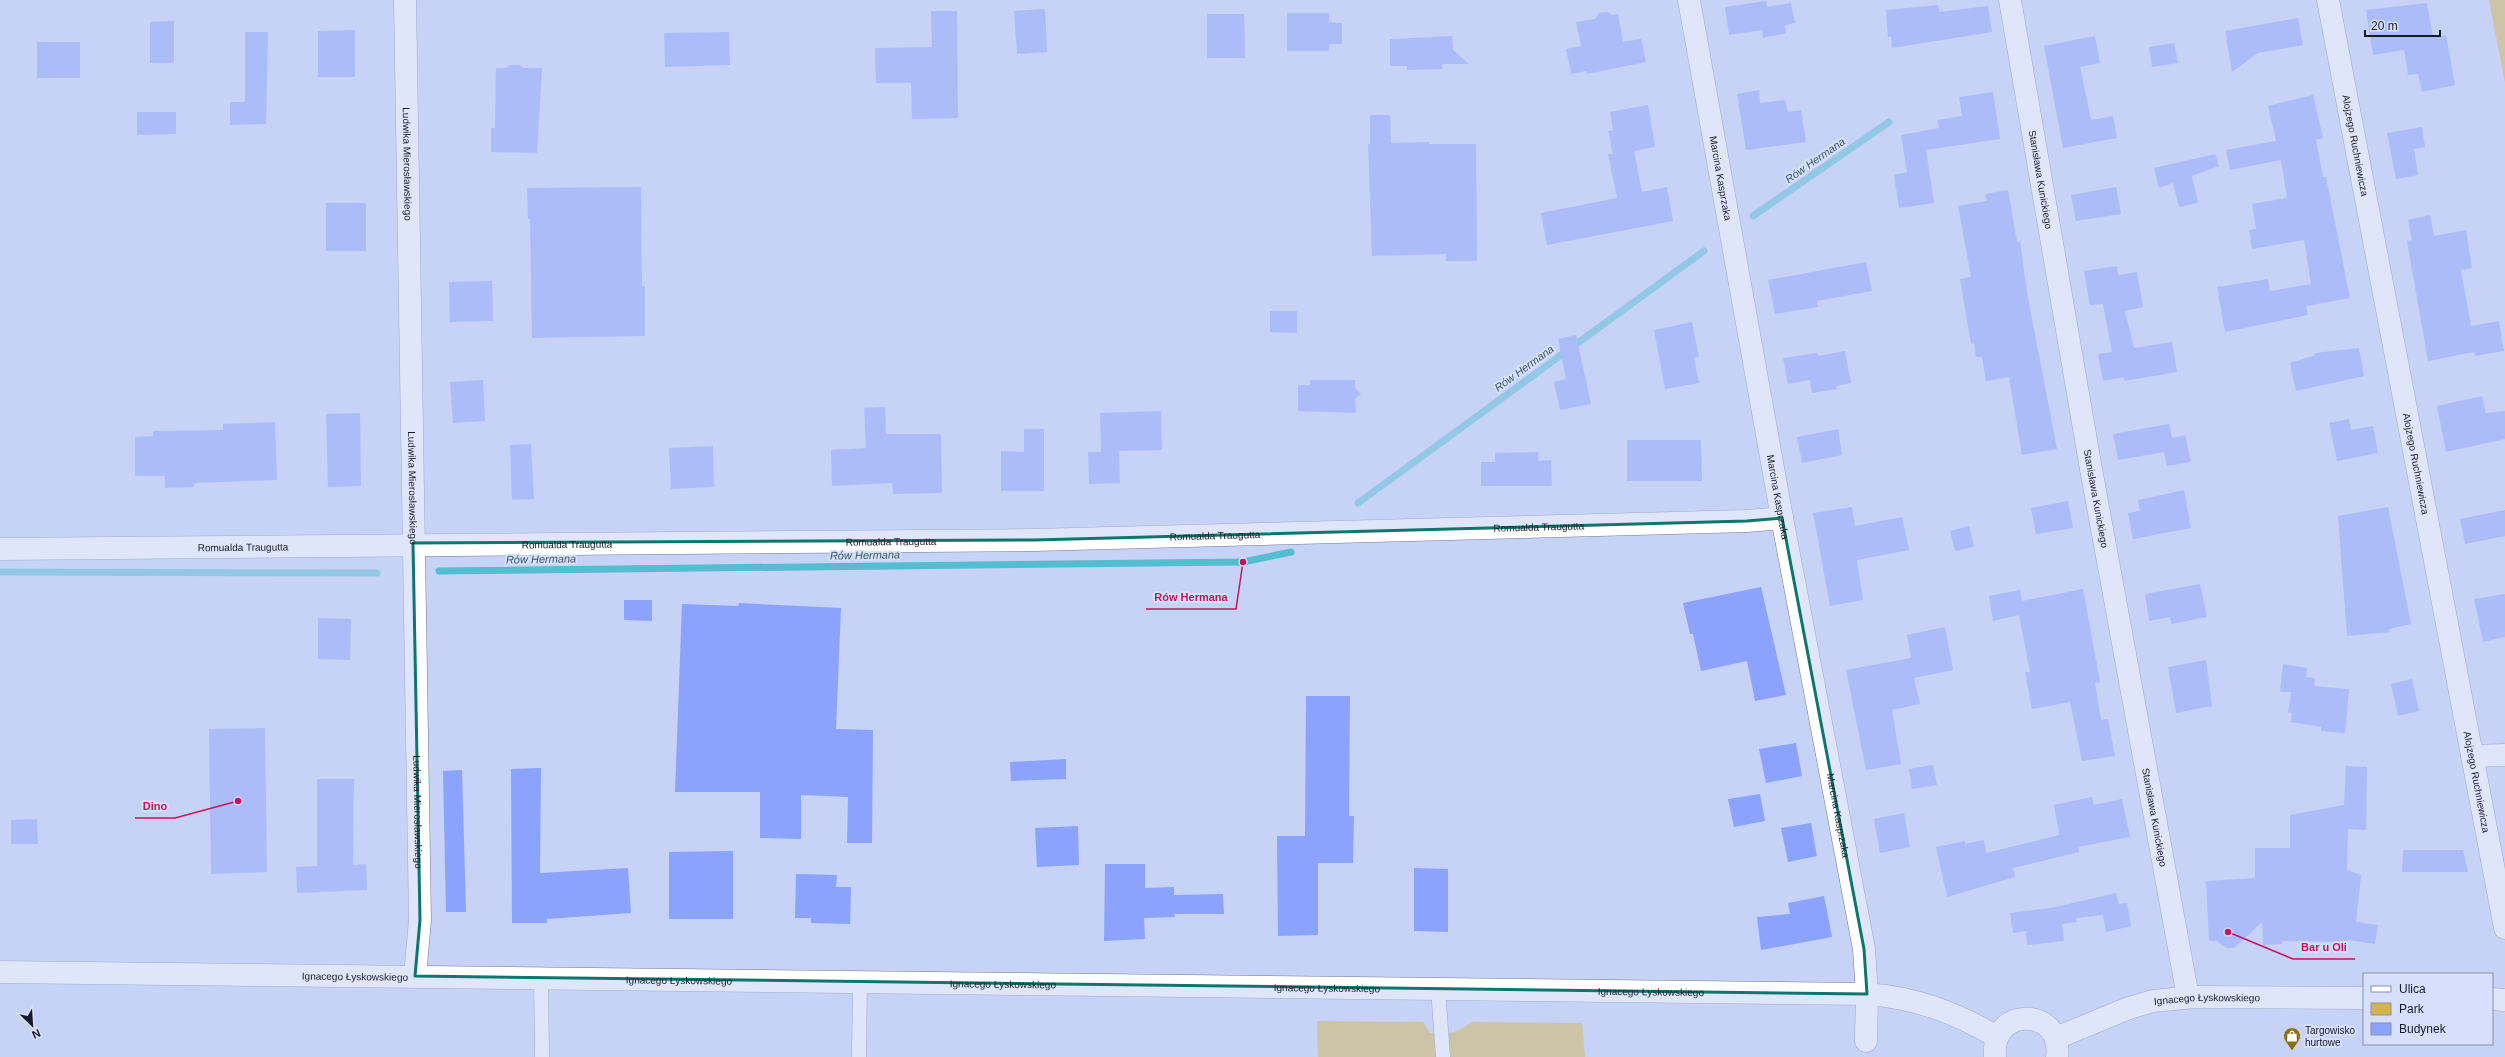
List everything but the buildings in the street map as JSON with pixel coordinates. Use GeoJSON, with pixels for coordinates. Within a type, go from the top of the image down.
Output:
{"type":"FeatureCollection","features":[{"type":"Feature","properties":{"kind":"street","name":"Ludwika Mierosławskiego"},"geometry":{"type":"LineString","coordinates":[[405,0],[420,920],[415,976]]}},
{"type":"Feature","properties":{"kind":"street","name":"Marcina Kasprzaka"},"geometry":{"type":"LineString","coordinates":[[1688,0],[1782,518],[1864,949],[1868,994],[1866,1041]]}},
{"type":"Feature","properties":{"kind":"street","name":"Stanisława Kunickiego"},"geometry":{"type":"LineString","coordinates":[[2010,0],[2091,469],[2188,997]]}},
{"type":"Feature","properties":{"kind":"street","name":"Alojzego Ruchniewicza"},"geometry":{"type":"LineString","coordinates":[[2328,0],[2505,928]]}},
{"type":"Feature","properties":{"kind":"street","name":"Romualda Traugutta"},"geometry":{"type":"LineString","coordinates":[[0,549],[413,544],[1034,540],[1747,521],[1782,518]]}},
{"type":"Feature","properties":{"kind":"street"},"geometry":{"type":"LineString","coordinates":[[2472,756],[2505,755]]}},
{"type":"Feature","properties":{"kind":"street","name":"Ignacego Łyskowskiego"},"geometry":{"type":"LineString","coordinates":[[0,972],[541,977],[1868,994],[1921,1002],[1966,1019],[1996,1047]]}},
{"type":"Feature","properties":{"kind":"street","name":"Ignacego Łyskowskiego"},"geometry":{"type":"LineString","coordinates":[[2056,1048],[2129,1008],[2153,1001],[2188,997],[2363,998]]}},
{"type":"Feature","properties":{"kind":"street"},"geometry":{"type":"LineString","coordinates":[[2493,999],[2505,1000]]}},
{"type":"Feature","properties":{"kind":"street"},"geometry":{"type":"LineString","coordinates":[[1996,1047],[2010,1022],[2020,1018],[2031,1018],[2050,1028],[2056,1048]]}},
{"type":"Feature","properties":{"kind":"lane"},"geometry":{"type":"LineString","coordinates":[[541,977],[542,1057]]}},
{"type":"Feature","properties":{"kind":"lane"},"geometry":{"type":"LineString","coordinates":[[859,1057],[860,981]]}},
{"type":"Feature","properties":{"kind":"lane"},"geometry":{"type":"LineString","coordinates":[[1438,988],[1443,1057]]}},
{"type":"Feature","properties":{"kind":"highlighted area"},"geometry":{"type":"Polygon","coordinates":[[[1782,518],[1864,949],[1867,994],[1723,991],[415,976],[420,920],[413,543],[1034,540],[1747,521],[1782,518]]]}},
{"type":"Feature","properties":{"kind":"green space"},"geometry":{"type":"Polygon","coordinates":[[[2489,0],[2505,0],[2505,83],[2489,0]]]}},
{"type":"Feature","properties":{"kind":"green space"},"geometry":{"type":"Polygon","coordinates":[[[1317,1021],[1423,1022],[1430,1033],[1456,1031],[1471,1022],[1582,1023],[1585,1057],[1318,1057],[1317,1021]]]}},
{"type":"Feature","properties":{"kind":"waterway","name":"Rów Hermana"},"geometry":{"type":"LineString","coordinates":[[1753,216],[1889,122]]}},
{"type":"Feature","properties":{"kind":"waterway","name":"Rów Hermana"},"geometry":{"type":"LineString","coordinates":[[1358,503],[1704,251]]}},
{"type":"Feature","properties":{"kind":"waterway","name":"Rów Hermana"},"geometry":{"type":"LineString","coordinates":[[439,571],[1243,562],[1291,552]]}},
{"type":"Feature","properties":{"kind":"waterway"},"geometry":{"type":"LineString","coordinates":[[0,572],[377,573]]}},
{"type":"Feature","properties":{"kind":"place","name":"Rów Hermana"},"geometry":{"type":"Point","coordinates":[1243,562]}},
{"type":"Feature","properties":{"kind":"place","name":"Dino"},"geometry":{"type":"Point","coordinates":[238,801]}},
{"type":"Feature","properties":{"kind":"place","name":"Bar u Oli"},"geometry":{"type":"Point","coordinates":[2228,932]}},
{"type":"Feature","properties":{"kind":"place","name":"Targowisko hurtowe"},"geometry":{"type":"Point","coordinates":[2292,1051]}}]}
